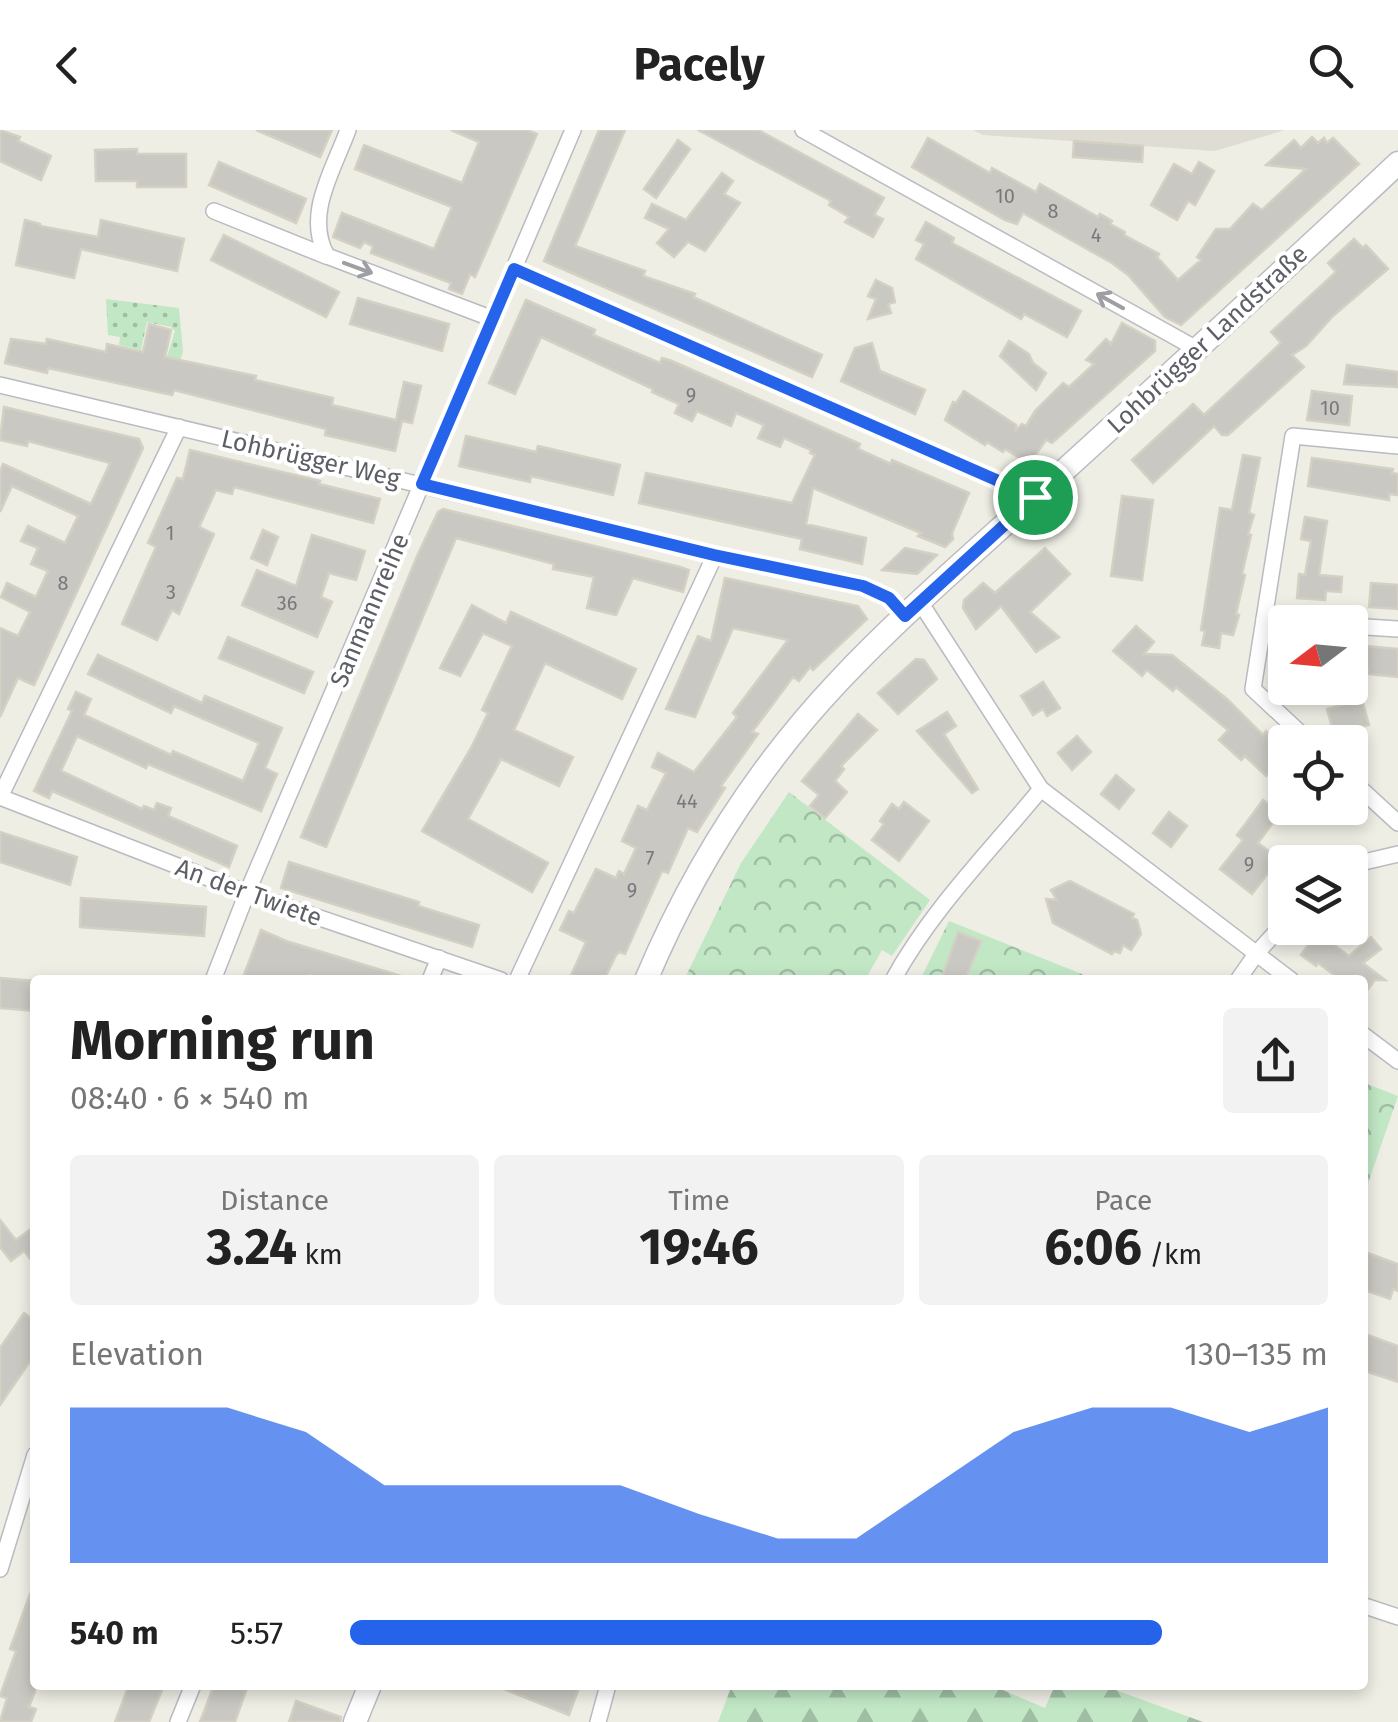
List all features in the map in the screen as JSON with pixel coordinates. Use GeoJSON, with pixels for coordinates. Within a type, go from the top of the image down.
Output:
{"type":"FeatureCollection","features":[{"type":"Feature","properties":{"kind":"street"},"geometry":{"type":"LineString","coordinates":[[327,256],[318,240],[316,214],[348,130]]}},
{"type":"Feature","properties":{"kind":"street","name":"Sanmannreihe"},"geometry":{"type":"LineString","coordinates":[[215,975],[573,130]]}},
{"type":"Feature","properties":{"kind":"street"},"geometry":{"type":"LineString","coordinates":[[802,130],[1195,348]]}},
{"type":"Feature","properties":{"kind":"street","name":"Lohbrügger Landstraße"},"geometry":{"type":"LineString","coordinates":[[648,975],[664,937],[719,837],[824,697],[912,609],[1398,163]]}},
{"type":"Feature","properties":{"kind":"street"},"geometry":{"type":"LineString","coordinates":[[214,211],[493,319]]}},
{"type":"Feature","properties":{"kind":"street"},"geometry":{"type":"LineString","coordinates":[[514,269],[1035,497]]}},
{"type":"Feature","properties":{"kind":"street","name":"Lohbrügger Weg"},"geometry":{"type":"LineString","coordinates":[[0,385],[714,555],[877,590],[912,609]]}},
{"type":"Feature","properties":{"kind":"street"},"geometry":{"type":"LineString","coordinates":[[0,797],[179,427]]}},
{"type":"Feature","properties":{"kind":"street"},"geometry":{"type":"LineString","coordinates":[[1291,725],[1253,690],[1293,436],[1398,446]]}},
{"type":"Feature","properties":{"kind":"street"},"geometry":{"type":"LineString","coordinates":[[518,975],[714,555]]}},
{"type":"Feature","properties":{"kind":"street"},"geometry":{"type":"LineString","coordinates":[[912,609],[1042,789],[1284,975]]}},
{"type":"Feature","properties":{"kind":"street"},"geometry":{"type":"LineString","coordinates":[[1264,619],[1268,619]]}},
{"type":"Feature","properties":{"kind":"street"},"geometry":{"type":"LineString","coordinates":[[1368,627],[1398,629]]}},
{"type":"Feature","properties":{"kind":"street"},"geometry":{"type":"LineString","coordinates":[[896,975],[936,915],[1042,789]]}},
{"type":"Feature","properties":{"kind":"street"},"geometry":{"type":"LineString","coordinates":[[1368,796],[1398,823]]}},
{"type":"Feature","properties":{"kind":"street","name":"An der Twiete"},"geometry":{"type":"LineString","coordinates":[[0,797],[247,893],[487,975]]}},
{"type":"Feature","properties":{"kind":"street"},"geometry":{"type":"LineString","coordinates":[[1368,861],[1398,854]]}},
{"type":"Feature","properties":{"kind":"street"},"geometry":{"type":"LineString","coordinates":[[1241,975],[1268,941]]}},
{"type":"Feature","properties":{"kind":"street"},"geometry":{"type":"LineString","coordinates":[[432,975],[438,958]]}},
{"type":"Feature","properties":{"kind":"street"},"geometry":{"type":"LineString","coordinates":[[1368,1038],[1398,1060]]}},
{"type":"Feature","properties":{"kind":"street"},"geometry":{"type":"LineString","coordinates":[[0,1569],[30,1471]]}},
{"type":"Feature","properties":{"kind":"street"},"geometry":{"type":"LineString","coordinates":[[1368,1607],[1398,1616]]}},
{"type":"Feature","properties":{"kind":"street"},"geometry":{"type":"LineString","coordinates":[[178,1722],[191,1690]]}},
{"type":"Feature","properties":{"kind":"street"},"geometry":{"type":"LineString","coordinates":[[355,1722],[368,1690]]}},
{"type":"Feature","properties":{"kind":"street"},"geometry":{"type":"LineString","coordinates":[[598,1722],[607,1690]]}},
{"type":"Feature","properties":{"kind":"shaded area"},"geometry":{"type":"Polygon","coordinates":[[[973,130],[1285,130],[1215,151],[983,135],[973,130]]]}},
{"type":"Feature","properties":{"kind":"green space"},"geometry":{"type":"Polygon","coordinates":[[[106,299],[179,308],[183,352],[180,360],[167,357],[175,331],[171,327],[147,322],[141,350],[119,345],[120,337],[108,335],[106,299]]]}},
{"type":"Feature","properties":{"kind":"green space"},"geometry":{"type":"Polygon","coordinates":[[[789,792],[930,900],[892,956],[882,950],[868,975],[686,975],[741,863],[789,792]]]}},
{"type":"Feature","properties":{"kind":"green space"},"geometry":{"type":"Polygon","coordinates":[[[949,921],[1084,975],[922,975],[949,921]]]}},
{"type":"Feature","properties":{"kind":"green space"},"geometry":{"type":"Polygon","coordinates":[[[1368,1084],[1398,1096],[1368,1183],[1368,1084]]]}},
{"type":"Feature","properties":{"kind":"green space"},"geometry":{"type":"Polygon","coordinates":[[[730,1690],[1003,1690],[1045,1708],[1053,1690],[1116,1690],[1203,1722],[718,1722],[730,1690]]]}},
{"type":"Feature","properties":{"kind":"building"},"geometry":{"type":"Polygon","coordinates":[[[0,130],[51,156],[41,180],[0,161],[0,130]]]}},
{"type":"Feature","properties":{"kind":"building"},"geometry":{"type":"Polygon","coordinates":[[[256,130],[332,130],[320,157],[256,130]]]}},
{"type":"Feature","properties":{"kind":"building"},"geometry":{"type":"Polygon","coordinates":[[[451,130],[527,130],[537,134],[475,277],[470,274],[462,294],[449,289],[451,283],[371,253],[373,246],[364,242],[360,248],[333,237],[342,213],[434,249],[452,207],[355,169],[364,145],[462,183],[479,142],[451,130]]]}},
{"type":"Feature","properties":{"kind":"building"},"geometry":{"type":"Polygon","coordinates":[[[599,130],[625,130],[575,246],[645,271],[643,276],[695,294],[693,297],[822,355],[812,377],[544,261],[599,130]]]}},
{"type":"Feature","properties":{"kind":"building"},"geometry":{"type":"Polygon","coordinates":[[[698,130],[758,130],[884,198],[874,215],[883,219],[873,237],[845,222],[849,217],[829,205],[831,201],[698,130]]]}},
{"type":"Feature","properties":{"kind":"building"},"geometry":{"type":"Polygon","coordinates":[[[1312,137],[1318,143],[1333,138],[1359,164],[1181,325],[1165,317],[1128,275],[1112,263],[1023,213],[1017,224],[1005,220],[912,167],[928,138],[990,173],[992,168],[1036,192],[1040,184],[1112,221],[1110,224],[1124,235],[1159,254],[1157,257],[1178,280],[1201,260],[1197,257],[1216,229],[1230,229],[1253,204],[1262,210],[1306,169],[1266,165],[1294,140],[1301,148],[1312,137]]]}},
{"type":"Feature","properties":{"kind":"building"},"geometry":{"type":"Polygon","coordinates":[[[678,140],[690,149],[656,198],[644,189],[678,140]]]}},
{"type":"Feature","properties":{"kind":"building"},"geometry":{"type":"Polygon","coordinates":[[[1074,141],[1143,146],[1142,162],[1073,157],[1074,141]]]}},
{"type":"Feature","properties":{"kind":"building"},"geometry":{"type":"Polygon","coordinates":[[[137,149],[137,154],[186,154],[186,187],[137,187],[137,181],[96,181],[95,150],[137,149]]]}},
{"type":"Feature","properties":{"kind":"building"},"geometry":{"type":"Polygon","coordinates":[[[219,162],[306,199],[296,223],[209,185],[219,162]]]}},
{"type":"Feature","properties":{"kind":"building"},"geometry":{"type":"Polygon","coordinates":[[[1199,162],[1214,171],[1195,205],[1188,201],[1177,220],[1151,205],[1174,164],[1192,174],[1199,162]]]}},
{"type":"Feature","properties":{"kind":"building"},"geometry":{"type":"Polygon","coordinates":[[[722,173],[733,181],[724,194],[740,203],[705,251],[688,242],[674,257],[657,243],[669,229],[645,218],[652,204],[686,220],[722,173]]]}},
{"type":"Feature","properties":{"kind":"building"},"geometry":{"type":"Polygon","coordinates":[[[25,220],[98,237],[101,220],[184,239],[177,271],[81,249],[74,278],[16,265],[25,220]]]}},
{"type":"Feature","properties":{"kind":"building"},"geometry":{"type":"Polygon","coordinates":[[[926,222],[954,238],[952,243],[1081,311],[1067,337],[1024,314],[1021,319],[916,259],[924,244],[916,240],[926,222]]]}},
{"type":"Feature","properties":{"kind":"building"},"geometry":{"type":"Polygon","coordinates":[[[224,235],[339,292],[326,317],[211,260],[224,235]]]}},
{"type":"Feature","properties":{"kind":"building"},"geometry":{"type":"Polygon","coordinates":[[[1354,239],[1363,248],[1366,245],[1388,269],[1292,355],[1304,367],[1228,435],[1222,435],[1214,426],[1153,483],[1132,460],[1193,404],[1204,415],[1281,343],[1271,332],[1336,272],[1328,263],[1354,239]]]}},
{"type":"Feature","properties":{"kind":"building"},"geometry":{"type":"Polygon","coordinates":[[[876,280],[892,288],[895,302],[888,304],[891,313],[868,319],[876,299],[868,296],[876,280]]]}},
{"type":"Feature","properties":{"kind":"building"},"geometry":{"type":"Polygon","coordinates":[[[358,298],[449,324],[442,351],[350,324],[358,298]]]}},
{"type":"Feature","properties":{"kind":"building"},"geometry":{"type":"Polygon","coordinates":[[[526,300],[595,330],[593,335],[660,363],[662,358],[672,361],[860,444],[858,449],[891,464],[892,460],[969,493],[953,539],[945,547],[813,488],[806,524],[866,538],[862,564],[800,549],[802,539],[639,503],[646,473],[792,503],[815,455],[784,438],[780,447],[758,438],[764,425],[736,413],[731,426],[697,411],[692,421],[675,413],[679,404],[652,392],[653,389],[541,337],[515,394],[489,383],[526,300]]]}},
{"type":"Feature","properties":{"kind":"building"},"geometry":{"type":"Polygon","coordinates":[[[1122,323],[1155,341],[1155,351],[1052,443],[1046,440],[1029,464],[1005,449],[1003,452],[987,442],[985,445],[945,420],[953,402],[964,391],[1016,425],[1016,430],[1022,424],[1026,426],[1063,383],[1069,387],[1094,364],[1086,360],[1106,339],[1111,344],[1122,323]]]}},
{"type":"Feature","properties":{"kind":"building"},"geometry":{"type":"Polygon","coordinates":[[[149,324],[171,330],[165,357],[256,376],[255,380],[333,398],[332,405],[396,420],[404,382],[421,386],[412,423],[402,421],[395,451],[325,435],[326,429],[174,390],[172,395],[48,368],[47,373],[5,363],[11,339],[46,344],[47,339],[106,352],[107,344],[143,352],[149,324]]]}},
{"type":"Feature","properties":{"kind":"building"},"geometry":{"type":"Polygon","coordinates":[[[1009,341],[1029,354],[1033,363],[1046,373],[1036,390],[1000,356],[1009,341]]]}},
{"type":"Feature","properties":{"kind":"building"},"geometry":{"type":"Polygon","coordinates":[[[872,343],[880,371],[925,390],[915,414],[841,381],[855,348],[872,343]]]}},
{"type":"Feature","properties":{"kind":"building"},"geometry":{"type":"Polygon","coordinates":[[[1347,365],[1398,372],[1398,387],[1344,384],[1347,365]]]}},
{"type":"Feature","properties":{"kind":"building"},"geometry":{"type":"Polygon","coordinates":[[[1312,391],[1352,396],[1349,425],[1307,420],[1312,391]]]}},
{"type":"Feature","properties":{"kind":"building"},"geometry":{"type":"Polygon","coordinates":[[[4,407],[139,439],[143,448],[34,685],[18,678],[0,717],[0,628],[18,636],[30,612],[1,597],[7,583],[36,597],[48,571],[31,564],[38,548],[21,541],[28,526],[65,543],[78,516],[12,486],[0,512],[3,464],[91,504],[110,463],[28,441],[27,446],[0,440],[4,407]]]}},
{"type":"Feature","properties":{"kind":"building"},"geometry":{"type":"Polygon","coordinates":[[[466,436],[536,452],[538,446],[620,465],[613,495],[531,476],[530,482],[459,466],[466,436]]]}},
{"type":"Feature","properties":{"kind":"building"},"geometry":{"type":"Polygon","coordinates":[[[190,450],[380,499],[373,523],[234,487],[232,494],[216,490],[199,527],[214,534],[179,614],[172,610],[157,640],[122,624],[156,547],[148,543],[177,478],[183,479],[190,450]]]}},
{"type":"Feature","properties":{"kind":"building"},"geometry":{"type":"Polygon","coordinates":[[[1243,455],[1260,458],[1249,513],[1254,515],[1236,614],[1239,615],[1233,635],[1221,633],[1219,648],[1202,645],[1205,631],[1201,630],[1220,508],[1232,510],[1243,455]]]}},
{"type":"Feature","properties":{"kind":"building"},"geometry":{"type":"Polygon","coordinates":[[[1312,458],[1393,469],[1392,473],[1398,474],[1398,495],[1389,494],[1389,500],[1308,486],[1312,458]]]}},
{"type":"Feature","properties":{"kind":"building"},"geometry":{"type":"Polygon","coordinates":[[[1122,496],[1153,500],[1142,580],[1111,576],[1122,496]]]}},
{"type":"Feature","properties":{"kind":"building"},"geometry":{"type":"Polygon","coordinates":[[[443,509],[689,570],[683,592],[633,578],[616,615],[587,608],[594,577],[553,569],[554,564],[456,538],[326,847],[301,837],[418,554],[443,509]]]}},
{"type":"Feature","properties":{"kind":"building"},"geometry":{"type":"Polygon","coordinates":[[[1305,517],[1327,521],[1319,575],[1342,577],[1341,592],[1326,591],[1325,600],[1297,598],[1299,574],[1305,575],[1311,541],[1301,539],[1305,517]]]}},
{"type":"Feature","properties":{"kind":"building"},"geometry":{"type":"Polygon","coordinates":[[[263,530],[278,537],[267,565],[251,558],[263,530]]]}},
{"type":"Feature","properties":{"kind":"building"},"geometry":{"type":"Polygon","coordinates":[[[312,535],[365,551],[356,580],[329,573],[321,597],[332,602],[317,637],[242,605],[257,570],[296,586],[312,535]]]}},
{"type":"Feature","properties":{"kind":"building"},"geometry":{"type":"Polygon","coordinates":[[[905,548],[937,555],[917,574],[882,570],[905,548]]]}},
{"type":"Feature","properties":{"kind":"building"},"geometry":{"type":"Polygon","coordinates":[[[1045,548],[1070,574],[1030,612],[1059,637],[1036,652],[1001,606],[976,629],[963,608],[964,600],[983,583],[995,593],[1045,548]]]}},
{"type":"Feature","properties":{"kind":"building"},"geometry":{"type":"Polygon","coordinates":[[[725,578],[858,606],[867,619],[799,681],[793,677],[752,732],[758,734],[721,786],[725,788],[697,832],[688,828],[668,873],[662,871],[625,954],[616,955],[606,975],[571,975],[586,942],[560,930],[569,911],[574,913],[596,869],[616,878],[619,871],[624,874],[636,848],[622,841],[638,806],[647,810],[666,773],[652,767],[658,753],[694,772],[737,717],[733,713],[788,640],[733,628],[695,717],[666,709],[698,636],[711,641],[725,578]]]}},
{"type":"Feature","properties":{"kind":"building"},"geometry":{"type":"Polygon","coordinates":[[[1371,583],[1398,585],[1398,609],[1369,607],[1371,583]]]}},
{"type":"Feature","properties":{"kind":"building"},"geometry":{"type":"Polygon","coordinates":[[[472,605],[506,623],[511,612],[636,669],[622,699],[545,663],[514,730],[573,757],[559,786],[501,759],[468,819],[548,863],[532,892],[422,831],[471,748],[488,713],[482,710],[512,646],[483,633],[460,676],[440,668],[472,605]]]}},
{"type":"Feature","properties":{"kind":"building"},"geometry":{"type":"Polygon","coordinates":[[[1136,626],[1154,642],[1144,654],[1172,655],[1227,699],[1263,735],[1268,733],[1268,774],[1245,756],[1241,760],[1219,740],[1228,730],[1176,687],[1173,691],[1147,670],[1142,676],[1113,651],[1136,626]]]}},
{"type":"Feature","properties":{"kind":"building"},"geometry":{"type":"Polygon","coordinates":[[[228,637],[313,672],[304,693],[219,658],[228,637]]]}},
{"type":"Feature","properties":{"kind":"building"},"geometry":{"type":"Polygon","coordinates":[[[1368,646],[1398,649],[1398,677],[1368,674],[1368,646]]]}},
{"type":"Feature","properties":{"kind":"building"},"geometry":{"type":"Polygon","coordinates":[[[98,655],[202,703],[205,696],[282,728],[265,768],[277,774],[261,811],[148,764],[146,768],[77,736],[61,771],[142,809],[144,806],[154,810],[157,803],[171,808],[168,816],[237,846],[229,867],[52,791],[49,798],[34,791],[72,711],[68,709],[76,692],[91,699],[84,715],[171,755],[173,751],[243,781],[259,743],[174,706],[171,713],[88,674],[98,655]]]}},
{"type":"Feature","properties":{"kind":"building"},"geometry":{"type":"Polygon","coordinates":[[[916,659],[924,660],[937,679],[898,714],[878,693],[916,659]]]}},
{"type":"Feature","properties":{"kind":"building"},"geometry":{"type":"Polygon","coordinates":[[[1043,682],[1060,708],[1047,716],[1043,709],[1033,715],[1021,696],[1043,682]]]}},
{"type":"Feature","properties":{"kind":"building"},"geometry":{"type":"Polygon","coordinates":[[[1363,705],[1369,725],[1331,725],[1327,709],[1363,705]]]}},
{"type":"Feature","properties":{"kind":"building"},"geometry":{"type":"Polygon","coordinates":[[[947,712],[956,726],[944,734],[978,789],[972,793],[917,731],[947,712]]]}},
{"type":"Feature","properties":{"kind":"building"},"geometry":{"type":"Polygon","coordinates":[[[858,714],[877,730],[841,766],[844,769],[835,781],[847,792],[825,818],[810,806],[819,795],[802,781],[858,714]]]}},
{"type":"Feature","properties":{"kind":"building"},"geometry":{"type":"Polygon","coordinates":[[[1077,736],[1091,752],[1072,770],[1058,753],[1077,736]]]}},
{"type":"Feature","properties":{"kind":"building"},"geometry":{"type":"Polygon","coordinates":[[[1116,775],[1134,790],[1119,809],[1101,794],[1116,775]]]}},
{"type":"Feature","properties":{"kind":"building"},"geometry":{"type":"Polygon","coordinates":[[[1263,800],[1268,804],[1268,825],[1271,825],[1258,843],[1268,851],[1268,873],[1252,894],[1220,869],[1243,840],[1237,835],[1263,800]]]}},
{"type":"Feature","properties":{"kind":"building"},"geometry":{"type":"Polygon","coordinates":[[[904,802],[929,821],[899,861],[872,840],[892,804],[899,809],[904,802]]]}},
{"type":"Feature","properties":{"kind":"building"},"geometry":{"type":"Polygon","coordinates":[[[1169,812],[1187,826],[1171,847],[1153,833],[1169,812]]]}},
{"type":"Feature","properties":{"kind":"building"},"geometry":{"type":"Polygon","coordinates":[[[0,832],[77,857],[70,885],[0,862],[0,832]]]}},
{"type":"Feature","properties":{"kind":"building"},"geometry":{"type":"Polygon","coordinates":[[[289,862],[479,925],[472,947],[281,888],[289,862]]]}},
{"type":"Feature","properties":{"kind":"building"},"geometry":{"type":"Polygon","coordinates":[[[1070,881],[1134,914],[1132,918],[1137,920],[1141,934],[1131,950],[1123,945],[1120,953],[1112,954],[1053,923],[1046,899],[1057,900],[1051,890],[1070,881]]]}},
{"type":"Feature","properties":{"kind":"building"},"geometry":{"type":"Polygon","coordinates":[[[81,898],[206,907],[204,936],[80,927],[81,898]]]}},
{"type":"Feature","properties":{"kind":"building"},"geometry":{"type":"Polygon","coordinates":[[[261,930],[397,975],[309,975],[244,975],[261,930]]]}},
{"type":"Feature","properties":{"kind":"building"},"geometry":{"type":"Polygon","coordinates":[[[958,932],[981,941],[967,975],[943,975],[958,932]]]}},
{"type":"Feature","properties":{"kind":"building"},"geometry":{"type":"Polygon","coordinates":[[[1371,937],[1381,949],[1363,963],[1385,980],[1375,980],[1368,989],[1368,975],[1334,975],[1318,963],[1316,966],[1301,955],[1308,945],[1334,945],[1349,956],[1362,945],[1368,945],[1371,937]]]}},
{"type":"Feature","properties":{"kind":"building"},"geometry":{"type":"Polygon","coordinates":[[[0,978],[30,981],[30,1011],[0,1008],[0,978]]]}},
{"type":"Feature","properties":{"kind":"building"},"geometry":{"type":"Polygon","coordinates":[[[0,1220],[16,1240],[30,1230],[30,1259],[24,1251],[11,1261],[0,1247],[0,1220]]]}},
{"type":"Feature","properties":{"kind":"building"},"geometry":{"type":"Polygon","coordinates":[[[1368,1253],[1398,1264],[1398,1291],[1393,1289],[1390,1299],[1368,1291],[1368,1253]]]}},
{"type":"Feature","properties":{"kind":"building"},"geometry":{"type":"Polygon","coordinates":[[[24,1313],[30,1317],[30,1361],[0,1405],[0,1348],[24,1313]]]}},
{"type":"Feature","properties":{"kind":"building"},"geometry":{"type":"Polygon","coordinates":[[[1368,1335],[1398,1346],[1398,1382],[1368,1372],[1368,1335]]]}},
{"type":"Feature","properties":{"kind":"building"},"geometry":{"type":"Polygon","coordinates":[[[30,1594],[30,1690],[35,1691],[29,1707],[36,1709],[31,1722],[0,1722],[7,1698],[0,1696],[16,1651],[10,1649],[30,1594]]]}},
{"type":"Feature","properties":{"kind":"building"},"geometry":{"type":"Polygon","coordinates":[[[127,1690],[162,1690],[149,1722],[115,1722],[127,1690]]]}},
{"type":"Feature","properties":{"kind":"building"},"geometry":{"type":"Polygon","coordinates":[[[212,1690],[246,1690],[235,1722],[200,1722],[212,1690]]]}},
{"type":"Feature","properties":{"kind":"building"},"geometry":{"type":"Polygon","coordinates":[[[506,1690],[578,1690],[569,1715],[506,1690]]]}},
{"type":"Feature","properties":{"kind":"building"},"geometry":{"type":"Polygon","coordinates":[[[296,1701],[341,1717],[340,1722],[289,1722],[296,1701]]]}},
{"type":"Feature","properties":{"kind":"route"},"geometry":{"type":"LineString","coordinates":[[514,269],[1035,497],[905,616],[889,598],[863,586],[714,555],[422,484],[514,269]]}}]}
